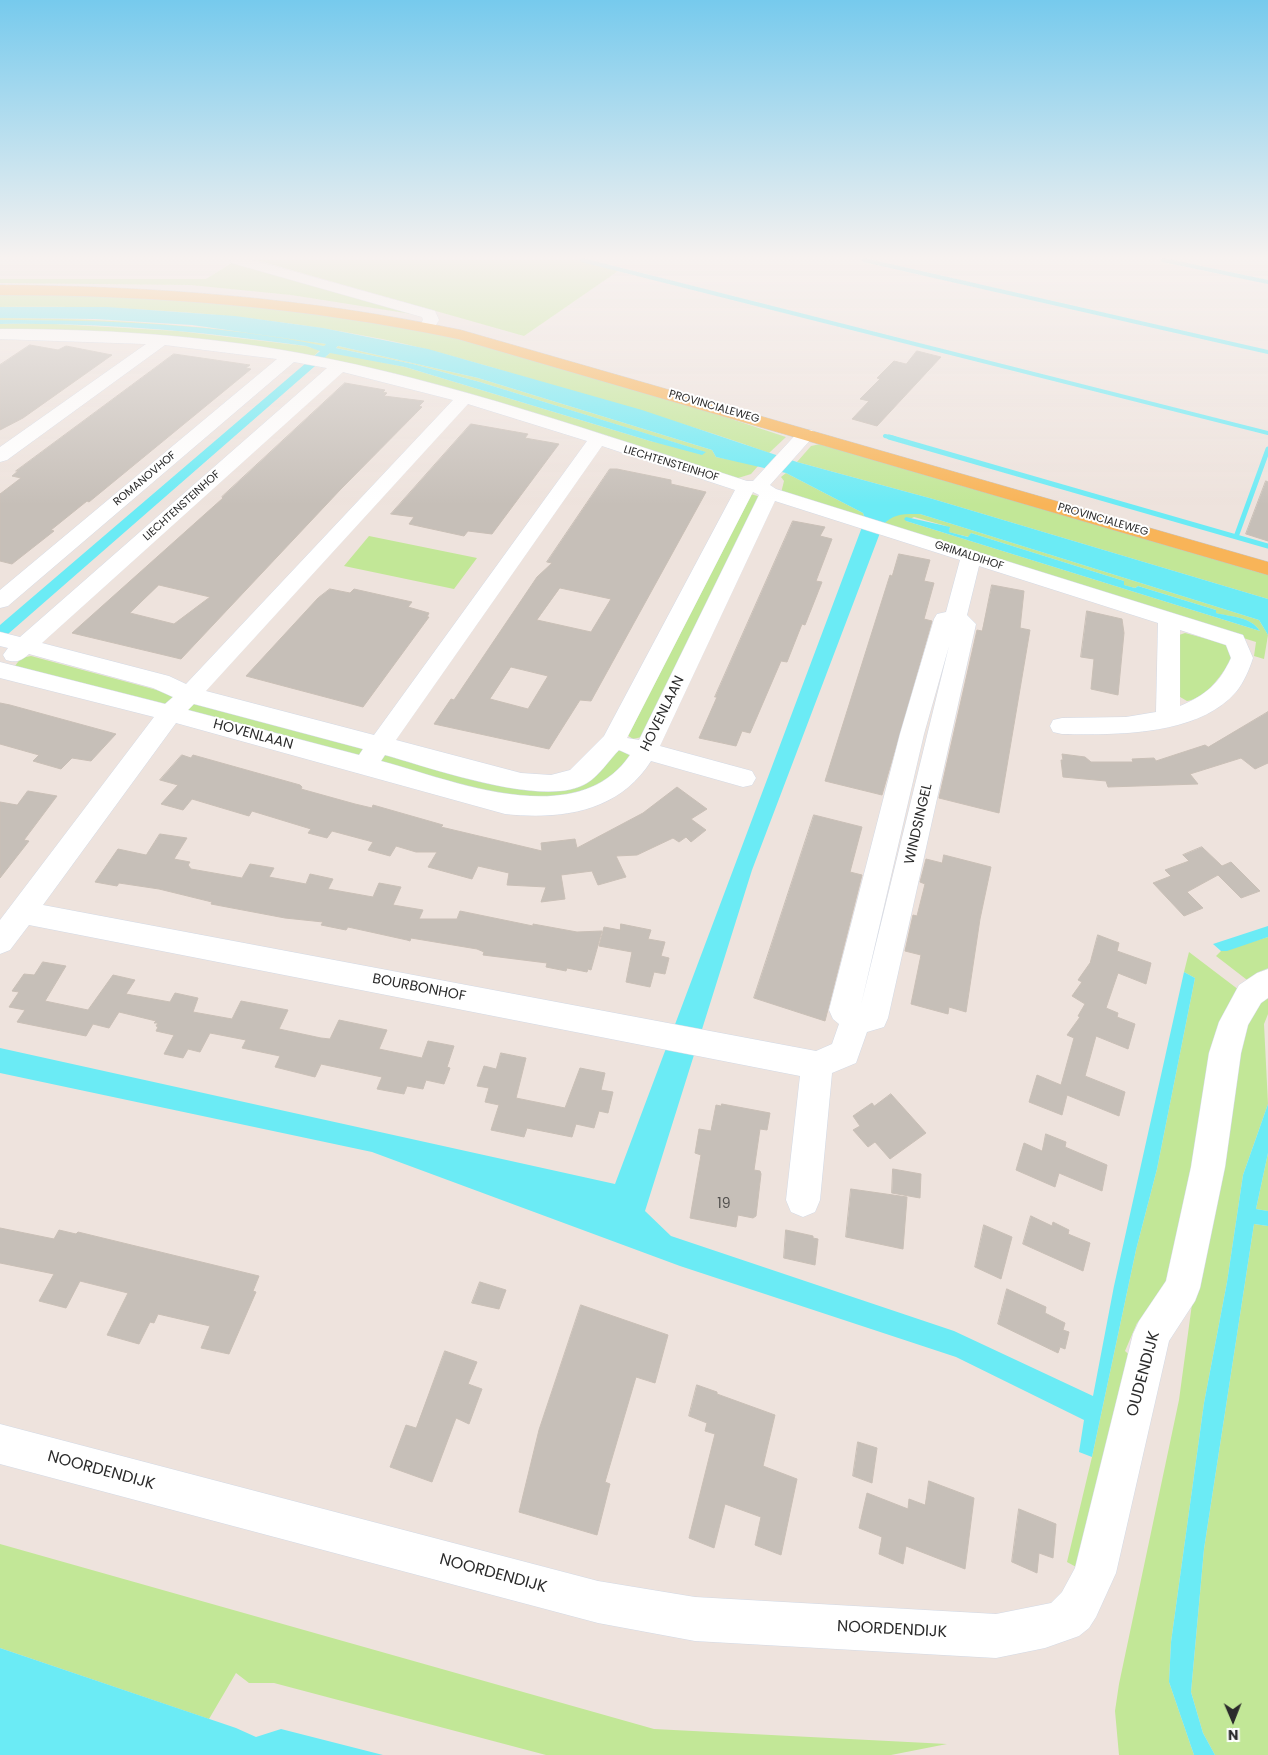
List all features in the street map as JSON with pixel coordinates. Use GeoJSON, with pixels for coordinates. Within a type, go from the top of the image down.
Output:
{"type":"FeatureCollection","features":[{"type":"Feature","properties":{"kind":"main road","name":"PROVINCIALEWEG"},"geometry":{"type":"LineString","coordinates":[[477,342],[802,438],[1268,569]]}},
{"type":"Feature","properties":{"kind":"street"},"geometry":{"type":"LineString","coordinates":[[0,456],[158,342]]}},
{"type":"Feature","properties":{"kind":"street"},"geometry":{"type":"LineString","coordinates":[[175,342],[332,364]]}},
{"type":"Feature","properties":{"kind":"street","name":"ROMANOVHOF"},"geometry":{"type":"LineString","coordinates":[[0,602],[297,358]]}},
{"type":"Feature","properties":{"kind":"street","name":"LIECHTENSTEINHOF"},"geometry":{"type":"LineString","coordinates":[[25,646],[332,364],[464,398],[597,440],[761,484]]}},
{"type":"Feature","properties":{"kind":"street"},"geometry":{"type":"LineString","coordinates":[[0,942],[170,713],[189,695],[464,398]]}},
{"type":"Feature","properties":{"kind":"street","name":"HOVENLAAN"},"geometry":{"type":"LineString","coordinates":[[0,639],[161,682],[189,695],[378,746],[522,782],[551,784],[578,777],[613,741],[761,484],[802,438]]}},
{"type":"Feature","properties":{"kind":"street"},"geometry":{"type":"LineString","coordinates":[[365,766],[597,440]]}},
{"type":"Feature","properties":{"kind":"street","name":"HOVENLAAN"},"geometry":{"type":"LineString","coordinates":[[0,669],[505,804],[534,808],[568,805],[600,794],[628,774],[646,750],[761,484]]}},
{"type":"Feature","properties":{"kind":"street","name":"GRIMALDIHOF"},"geometry":{"type":"LineString","coordinates":[[761,484],[855,521],[1235,640],[1242,658],[1227,688],[1208,702],[1168,719],[1117,727],[1062,726]]}},
{"type":"Feature","properties":{"kind":"street","name":"WINDSINGEL"},"geometry":{"type":"LineString","coordinates":[[817,1065],[845,1053],[856,1019],[873,1018],[965,624],[955,618],[971,557]]}},
{"type":"Feature","properties":{"kind":"street"},"geometry":{"type":"LineString","coordinates":[[1168,719],[1169,620]]}},
{"type":"Feature","properties":{"kind":"street","name":"HOVENLAAN"},"geometry":{"type":"LineString","coordinates":[[0,669],[25,646]]}},
{"type":"Feature","properties":{"kind":"street"},"geometry":{"type":"LineString","coordinates":[[613,741],[743,778]]}},
{"type":"Feature","properties":{"kind":"street","name":"BOURBONHOF"},"geometry":{"type":"LineString","coordinates":[[21,912],[817,1065]]}},
{"type":"Feature","properties":{"kind":"street","name":"OUDENDIJK"},"geometry":{"type":"LineString","coordinates":[[996,1636],[1029,1630],[1068,1618],[1084,1594],[1095,1572],[1152,1334],[1182,1288],[1208,1167],[1225,1053],[1234,1022],[1250,994],[1268,982]]}},
{"type":"Feature","properties":{"kind":"street"},"geometry":{"type":"LineString","coordinates":[[803,1200],[817,1065]]}},
{"type":"Feature","properties":{"kind":"street","name":"NOORDENDIJK"},"geometry":{"type":"LineString","coordinates":[[0,1444],[598,1602],[696,1619],[996,1636]]}},
{"type":"Feature","properties":{"kind":"green space"},"geometry":{"type":"Polygon","coordinates":[[[159,342],[271,342],[306,346],[320,350],[312,358],[257,348],[159,342]]]}},
{"type":"Feature","properties":{"kind":"green space"},"geometry":{"type":"Polygon","coordinates":[[[294,342],[327,344],[324,346],[294,342]]]}},
{"type":"Feature","properties":{"kind":"green space"},"geometry":{"type":"Polygon","coordinates":[[[394,342],[472,342],[704,410],[786,437],[769,453],[689,426],[425,349],[394,342]]]}},
{"type":"Feature","properties":{"kind":"green space"},"geometry":{"type":"Polygon","coordinates":[[[338,346],[478,378],[712,450],[716,457],[759,465],[751,474],[735,479],[397,374],[323,359],[330,353],[338,353],[405,367],[650,441],[705,452],[480,382],[413,364],[336,348],[338,346]]]}},
{"type":"Feature","properties":{"kind":"green space"},"geometry":{"type":"Polygon","coordinates":[[[820,444],[1268,575],[1268,599],[933,499],[797,462],[811,446],[820,444]]]}},
{"type":"Feature","properties":{"kind":"green space"},"geometry":{"type":"Polygon","coordinates":[[[786,473],[863,513],[865,519],[781,493],[784,481],[781,477],[786,473]]]}},
{"type":"Feature","properties":{"kind":"green space"},"geometry":{"type":"Polygon","coordinates":[[[747,493],[761,497],[646,736],[633,739],[624,733],[747,493]]]}},
{"type":"Feature","properties":{"kind":"green space"},"geometry":{"type":"Polygon","coordinates":[[[898,514],[920,514],[1259,620],[1268,635],[1264,659],[1254,656],[1256,642],[883,525],[890,517],[898,514]],[[914,517],[906,521],[1260,631],[1251,622],[1215,613],[1216,610],[1138,586],[1135,588],[1123,585],[1124,581],[971,533],[969,537],[948,532],[950,528],[914,517]]]}},
{"type":"Feature","properties":{"kind":"green space"},"geometry":{"type":"Polygon","coordinates":[[[369,536],[477,558],[454,589],[344,566],[369,536]]]}},
{"type":"Feature","properties":{"kind":"green space"},"geometry":{"type":"Polygon","coordinates":[[[1185,633],[1226,644],[1235,655],[1208,690],[1195,699],[1187,701],[1175,694],[1179,635],[1185,633]]]}},
{"type":"Feature","properties":{"kind":"green space"},"geometry":{"type":"Polygon","coordinates":[[[31,656],[164,692],[174,698],[170,705],[15,666],[21,658],[31,656]]]}},
{"type":"Feature","properties":{"kind":"green space"},"geometry":{"type":"Polygon","coordinates":[[[195,702],[363,749],[359,756],[186,712],[195,702]]]}},
{"type":"Feature","properties":{"kind":"green space"},"geometry":{"type":"Polygon","coordinates":[[[618,751],[624,751],[633,756],[605,785],[531,803],[381,766],[380,757],[385,752],[549,787],[618,751]]]}},
{"type":"Feature","properties":{"kind":"green space"},"geometry":{"type":"Polygon","coordinates":[[[1268,937],[1268,969],[1251,983],[1216,956],[1221,951],[1268,937]]]}},
{"type":"Feature","properties":{"kind":"green space"},"geometry":{"type":"Polygon","coordinates":[[[1189,952],[1239,990],[1163,1304],[1137,1323],[1125,1351],[1135,1360],[1078,1568],[1067,1562],[1092,1457],[1136,1250],[1157,1169],[1195,978],[1184,972],[1189,952]]]}},
{"type":"Feature","properties":{"kind":"green space"},"geometry":{"type":"Polygon","coordinates":[[[1268,989],[1268,1014],[1264,1024],[1268,1104],[1243,1175],[1227,1282],[1204,1403],[1171,1642],[1169,1682],[1194,1755],[1119,1755],[1115,1711],[1119,1684],[1179,1400],[1194,1289],[1235,1039],[1268,989]]]}},
{"type":"Feature","properties":{"kind":"green space"},"geometry":{"type":"Polygon","coordinates":[[[1268,1153],[1268,1211],[1256,1209],[1268,1153]]]}},
{"type":"Feature","properties":{"kind":"green space"},"geometry":{"type":"Polygon","coordinates":[[[1254,1224],[1268,1226],[1268,1755],[1215,1755],[1203,1733],[1191,1692],[1204,1549],[1254,1224]]]}},
{"type":"Feature","properties":{"kind":"green space"},"geometry":{"type":"Polygon","coordinates":[[[0,1544],[654,1729],[947,1744],[891,1755],[546,1755],[274,1683],[249,1683],[236,1673],[209,1719],[0,1648],[0,1544]]]}},
{"type":"Feature","properties":{"kind":"water"},"geometry":{"type":"Polygon","coordinates":[[[275,342],[301,342],[324,346],[326,344],[311,342],[392,342],[428,349],[642,410],[797,462],[933,499],[1268,599],[1268,635],[1259,620],[920,514],[904,514],[895,516],[887,521],[883,525],[752,870],[645,1211],[671,1236],[954,1331],[1093,1396],[1114,1286],[1184,972],[1195,978],[1157,1169],[1136,1250],[1092,1457],[1079,1452],[1084,1420],[956,1357],[680,1266],[372,1152],[0,1073],[0,1048],[615,1184],[865,519],[863,513],[786,473],[716,457],[712,450],[478,378],[338,346],[336,348],[413,364],[480,382],[706,452],[702,455],[650,441],[405,367],[330,353],[8,634],[0,632],[0,625],[320,351],[306,346],[275,342]]]}},
{"type":"Feature","properties":{"kind":"water"},"geometry":{"type":"Polygon","coordinates":[[[906,517],[950,527],[949,532],[968,537],[971,533],[1124,581],[1124,585],[1135,588],[1138,586],[1216,610],[1216,613],[1234,616],[1251,622],[1260,631],[906,521],[904,519],[906,517]]]}},
{"type":"Feature","properties":{"kind":"water"},"geometry":{"type":"Polygon","coordinates":[[[1268,926],[1268,937],[1227,951],[1221,951],[1213,944],[1268,926]]]}},
{"type":"Feature","properties":{"kind":"water"},"geometry":{"type":"Polygon","coordinates":[[[1268,1104],[1268,1153],[1256,1209],[1268,1211],[1268,1226],[1254,1224],[1204,1549],[1191,1692],[1203,1733],[1215,1755],[1194,1755],[1169,1682],[1171,1642],[1204,1403],[1227,1282],[1243,1175],[1268,1104]]]}},
{"type":"Feature","properties":{"kind":"water"},"geometry":{"type":"Polygon","coordinates":[[[0,1648],[236,1728],[256,1737],[281,1729],[383,1755],[0,1755],[0,1648]]]}},
{"type":"Feature","properties":{"kind":"building"},"geometry":{"type":"Polygon","coordinates":[[[30,345],[58,350],[66,346],[112,355],[23,418],[0,430],[0,365],[30,345]]]}},
{"type":"Feature","properties":{"kind":"building"},"geometry":{"type":"Polygon","coordinates":[[[917,351],[941,357],[877,426],[852,419],[869,401],[860,399],[880,379],[877,378],[894,361],[906,364],[917,351]]]}},
{"type":"Feature","properties":{"kind":"building"},"geometry":{"type":"Polygon","coordinates":[[[174,354],[250,365],[246,368],[251,369],[89,502],[87,501],[51,530],[54,531],[12,564],[0,561],[0,494],[21,478],[12,476],[18,471],[16,471],[174,354]]]}},
{"type":"Feature","properties":{"kind":"building"},"geometry":{"type":"Polygon","coordinates":[[[345,383],[385,390],[383,392],[387,393],[384,396],[424,401],[419,406],[422,407],[341,489],[181,659],[72,633],[345,383]],[[159,585],[130,613],[174,624],[210,597],[159,585]]]}},
{"type":"Feature","properties":{"kind":"building"},"geometry":{"type":"Polygon","coordinates":[[[471,424],[528,434],[525,438],[559,444],[492,534],[468,531],[464,536],[409,524],[414,517],[391,514],[471,424]]]}},
{"type":"Feature","properties":{"kind":"building"},"geometry":{"type":"Polygon","coordinates":[[[610,469],[671,480],[671,484],[706,492],[591,701],[580,700],[549,749],[434,724],[451,699],[454,700],[537,577],[552,563],[547,562],[610,469]],[[560,588],[537,620],[591,632],[611,599],[560,588]],[[511,667],[490,699],[528,709],[548,676],[511,667]]]}},
{"type":"Feature","properties":{"kind":"building"},"geometry":{"type":"Polygon","coordinates":[[[1266,481],[1268,482],[1268,541],[1246,534],[1266,481]]]}},
{"type":"Feature","properties":{"kind":"building"},"geometry":{"type":"Polygon","coordinates":[[[793,521],[825,527],[820,536],[832,539],[816,581],[822,582],[805,625],[802,624],[787,662],[781,661],[750,733],[742,731],[736,746],[699,738],[717,697],[715,697],[793,521]]]}},
{"type":"Feature","properties":{"kind":"building"},"geometry":{"type":"Polygon","coordinates":[[[899,554],[930,560],[924,581],[934,583],[924,619],[932,621],[882,795],[825,781],[890,575],[892,576],[899,554]]]}},
{"type":"Feature","properties":{"kind":"building"},"geometry":{"type":"Polygon","coordinates":[[[992,585],[1024,591],[1020,628],[1030,630],[999,813],[939,798],[977,630],[982,631],[992,585]]]}},
{"type":"Feature","properties":{"kind":"building"},"geometry":{"type":"Polygon","coordinates":[[[330,589],[350,593],[354,589],[412,602],[408,607],[429,613],[427,617],[429,617],[363,707],[246,676],[318,598],[330,589]]]}},
{"type":"Feature","properties":{"kind":"building"},"geometry":{"type":"Polygon","coordinates":[[[1087,611],[1122,619],[1124,633],[1118,695],[1091,689],[1094,659],[1081,657],[1087,611]]]}},
{"type":"Feature","properties":{"kind":"building"},"geometry":{"type":"Polygon","coordinates":[[[0,703],[116,734],[91,761],[72,758],[61,769],[33,761],[39,755],[0,744],[0,703]]]}},
{"type":"Feature","properties":{"kind":"building"},"geometry":{"type":"Polygon","coordinates":[[[1268,712],[1268,763],[1255,769],[1241,758],[1190,774],[1198,784],[1108,787],[1106,781],[1063,777],[1062,754],[1085,757],[1091,762],[1133,762],[1132,759],[1154,758],[1156,761],[1205,745],[1208,747],[1268,712]]]}},
{"type":"Feature","properties":{"kind":"building"},"geometry":{"type":"Polygon","coordinates":[[[182,755],[191,758],[193,755],[300,785],[301,789],[355,804],[372,808],[373,805],[443,825],[441,827],[542,851],[541,843],[575,839],[577,848],[643,813],[677,787],[707,809],[691,819],[706,830],[691,842],[686,837],[679,842],[673,838],[637,855],[616,856],[626,877],[598,885],[592,871],[561,875],[565,899],[541,902],[546,887],[507,885],[509,873],[478,866],[472,879],[428,867],[437,852],[416,852],[396,846],[390,856],[368,850],[373,842],[332,831],[327,838],[308,833],[311,829],[252,811],[249,816],[192,799],[183,810],[161,804],[178,785],[160,780],[182,755]]]}},
{"type":"Feature","properties":{"kind":"building"},"geometry":{"type":"Polygon","coordinates":[[[28,791],[57,796],[24,840],[29,841],[0,878],[0,802],[17,805],[28,791]]]}},
{"type":"Feature","properties":{"kind":"building"},"geometry":{"type":"Polygon","coordinates":[[[814,815],[862,827],[850,872],[862,875],[825,1021],[754,998],[814,815]]]}},
{"type":"Feature","properties":{"kind":"building"},"geometry":{"type":"Polygon","coordinates":[[[160,834],[187,838],[174,859],[190,862],[188,865],[191,869],[242,878],[250,864],[274,868],[269,877],[306,884],[310,874],[333,879],[328,889],[373,897],[379,883],[401,887],[393,905],[423,910],[419,919],[457,919],[460,911],[533,926],[533,924],[577,932],[602,931],[591,970],[588,969],[587,972],[567,968],[566,971],[546,967],[547,963],[483,955],[484,952],[477,949],[411,938],[410,941],[348,927],[346,930],[321,925],[323,922],[285,918],[211,904],[212,902],[159,889],[119,883],[117,886],[95,882],[118,849],[146,855],[160,834]]]}},
{"type":"Feature","properties":{"kind":"building"},"geometry":{"type":"Polygon","coordinates":[[[1202,847],[1222,866],[1231,862],[1260,891],[1241,898],[1218,875],[1187,892],[1203,908],[1184,916],[1153,883],[1171,876],[1165,870],[1189,861],[1183,855],[1202,847]]]}},
{"type":"Feature","properties":{"kind":"building"},"geometry":{"type":"Polygon","coordinates":[[[944,855],[991,867],[980,919],[966,1012],[949,1007],[948,1014],[911,1004],[921,955],[905,951],[913,915],[917,916],[925,884],[920,882],[926,859],[942,863],[944,855]]]}},
{"type":"Feature","properties":{"kind":"building"},"geometry":{"type":"Polygon","coordinates":[[[621,924],[651,930],[648,939],[665,942],[661,956],[669,958],[665,974],[654,972],[650,987],[626,982],[632,952],[599,946],[604,927],[620,930],[621,924]]]}},
{"type":"Feature","properties":{"kind":"building"},"geometry":{"type":"Polygon","coordinates":[[[1098,935],[1119,943],[1117,951],[1151,963],[1146,984],[1118,973],[1106,1008],[1118,1013],[1117,1017],[1135,1024],[1128,1049],[1096,1036],[1085,1076],[1125,1092],[1119,1116],[1067,1095],[1062,1115],[1029,1102],[1037,1075],[1061,1085],[1074,1038],[1067,1035],[1080,1017],[1078,1016],[1085,1004],[1072,996],[1082,982],[1078,980],[1090,963],[1098,935]]]}},
{"type":"Feature","properties":{"kind":"building"},"geometry":{"type":"Polygon","coordinates":[[[43,962],[66,966],[45,1001],[88,1010],[113,975],[135,980],[126,994],[170,1002],[175,993],[198,998],[193,1012],[232,1019],[241,1001],[288,1010],[279,1029],[321,1038],[330,1039],[339,1020],[387,1030],[379,1049],[422,1058],[428,1041],[454,1046],[447,1067],[450,1068],[444,1084],[426,1080],[423,1089],[407,1086],[404,1094],[377,1089],[382,1077],[321,1064],[315,1077],[275,1067],[280,1056],[242,1048],[246,1040],[210,1033],[200,1052],[188,1049],[183,1058],[164,1054],[174,1035],[156,1031],[158,1023],[154,1023],[156,1021],[119,1012],[109,1028],[93,1024],[86,1036],[17,1022],[25,1010],[9,1007],[19,992],[12,991],[24,974],[34,975],[43,962]]]}},
{"type":"Feature","properties":{"kind":"building"},"geometry":{"type":"Polygon","coordinates":[[[501,1053],[526,1058],[516,1098],[565,1108],[580,1068],[605,1073],[601,1090],[613,1092],[608,1113],[599,1111],[594,1128],[576,1124],[572,1137],[527,1128],[524,1137],[491,1130],[499,1105],[485,1102],[489,1088],[477,1086],[484,1066],[496,1069],[501,1053]]]}},
{"type":"Feature","properties":{"kind":"building"},"geometry":{"type":"Polygon","coordinates":[[[891,1094],[926,1133],[890,1159],[875,1142],[868,1147],[853,1130],[860,1126],[853,1116],[872,1103],[874,1106],[891,1094]]]}},
{"type":"Feature","properties":{"kind":"building"},"geometry":{"type":"Polygon","coordinates":[[[722,1104],[770,1113],[767,1130],[760,1129],[754,1170],[760,1171],[761,1174],[756,1216],[753,1218],[738,1215],[736,1227],[690,1218],[701,1155],[695,1153],[699,1129],[711,1131],[716,1105],[721,1106],[722,1104]]]}},
{"type":"Feature","properties":{"kind":"building"},"geometry":{"type":"Polygon","coordinates":[[[1046,1134],[1066,1142],[1065,1147],[1107,1165],[1102,1191],[1059,1173],[1055,1187],[1016,1170],[1024,1143],[1042,1151],[1046,1134]]]}},
{"type":"Feature","properties":{"kind":"building"},"geometry":{"type":"Polygon","coordinates":[[[893,1169],[921,1174],[920,1198],[892,1193],[893,1169]]]}},
{"type":"Feature","properties":{"kind":"building"},"geometry":{"type":"Polygon","coordinates":[[[851,1189],[907,1197],[903,1249],[846,1237],[851,1189]]]}},
{"type":"Feature","properties":{"kind":"building"},"geometry":{"type":"Polygon","coordinates":[[[1031,1216],[1052,1226],[1053,1222],[1069,1230],[1068,1234],[1090,1243],[1083,1271],[1023,1244],[1031,1216]]]}},
{"type":"Feature","properties":{"kind":"building"},"geometry":{"type":"Polygon","coordinates":[[[984,1225],[1012,1237],[1001,1279],[975,1267],[984,1225]]]}},
{"type":"Feature","properties":{"kind":"building"},"geometry":{"type":"Polygon","coordinates":[[[0,1228],[54,1239],[59,1230],[76,1234],[78,1232],[259,1276],[253,1291],[256,1292],[229,1354],[201,1348],[210,1326],[158,1314],[154,1323],[150,1322],[139,1344],[107,1335],[128,1293],[80,1281],[66,1308],[39,1301],[54,1274],[0,1263],[0,1228]]]}},
{"type":"Feature","properties":{"kind":"building"},"geometry":{"type":"Polygon","coordinates":[[[786,1230],[813,1236],[813,1238],[818,1239],[815,1265],[784,1258],[786,1230]]]}},
{"type":"Feature","properties":{"kind":"building"},"geometry":{"type":"Polygon","coordinates":[[[480,1282],[506,1290],[499,1309],[472,1303],[480,1282]]]}},
{"type":"Feature","properties":{"kind":"building"},"geometry":{"type":"Polygon","coordinates":[[[1007,1289],[1046,1307],[1045,1313],[1065,1323],[1063,1330],[1069,1332],[1065,1349],[1060,1347],[1058,1353],[998,1324],[1007,1289]]]}},
{"type":"Feature","properties":{"kind":"building"},"geometry":{"type":"Polygon","coordinates":[[[581,1305],[668,1335],[655,1383],[636,1377],[605,1482],[610,1484],[597,1535],[519,1512],[539,1430],[581,1305]]]}},
{"type":"Feature","properties":{"kind":"building"},"geometry":{"type":"Polygon","coordinates":[[[445,1351],[477,1362],[468,1384],[482,1389],[469,1424],[456,1418],[432,1482],[390,1467],[406,1425],[416,1428],[445,1351]]]}},
{"type":"Feature","properties":{"kind":"building"},"geometry":{"type":"Polygon","coordinates":[[[697,1385],[775,1415],[763,1466],[797,1479],[781,1555],[755,1545],[761,1517],[725,1504],[714,1548],[689,1538],[715,1434],[705,1431],[707,1423],[689,1416],[697,1385]]]}},
{"type":"Feature","properties":{"kind":"building"},"geometry":{"type":"Polygon","coordinates":[[[858,1442],[877,1448],[872,1483],[853,1476],[858,1442]]]}},
{"type":"Feature","properties":{"kind":"building"},"geometry":{"type":"Polygon","coordinates":[[[929,1481],[974,1498],[965,1569],[906,1546],[903,1564],[879,1554],[882,1537],[859,1528],[867,1493],[908,1509],[909,1499],[925,1505],[929,1481]]]}},
{"type":"Feature","properties":{"kind":"building"},"geometry":{"type":"Polygon","coordinates":[[[1019,1509],[1056,1524],[1053,1558],[1039,1553],[1037,1573],[1012,1562],[1019,1509]]]}},
{"type":"Feature","properties":{"kind":"waterway"},"geometry":{"type":"LineString","coordinates":[[907,342],[1268,433]]}},
{"type":"Feature","properties":{"kind":"waterway"},"geometry":{"type":"LineString","coordinates":[[1224,342],[1268,352]]}},
{"type":"Feature","properties":{"kind":"waterway"},"geometry":{"type":"LineString","coordinates":[[885,436],[894,438]]}},
{"type":"Feature","properties":{"kind":"waterway"},"geometry":{"type":"LineString","coordinates":[[889,437],[1236,537]]}},
{"type":"Feature","properties":{"kind":"waterway"},"geometry":{"type":"LineString","coordinates":[[1236,537],[1268,449]]}},
{"type":"Feature","properties":{"kind":"waterway"},"geometry":{"type":"LineString","coordinates":[[1236,537],[1268,546]]}}]}
